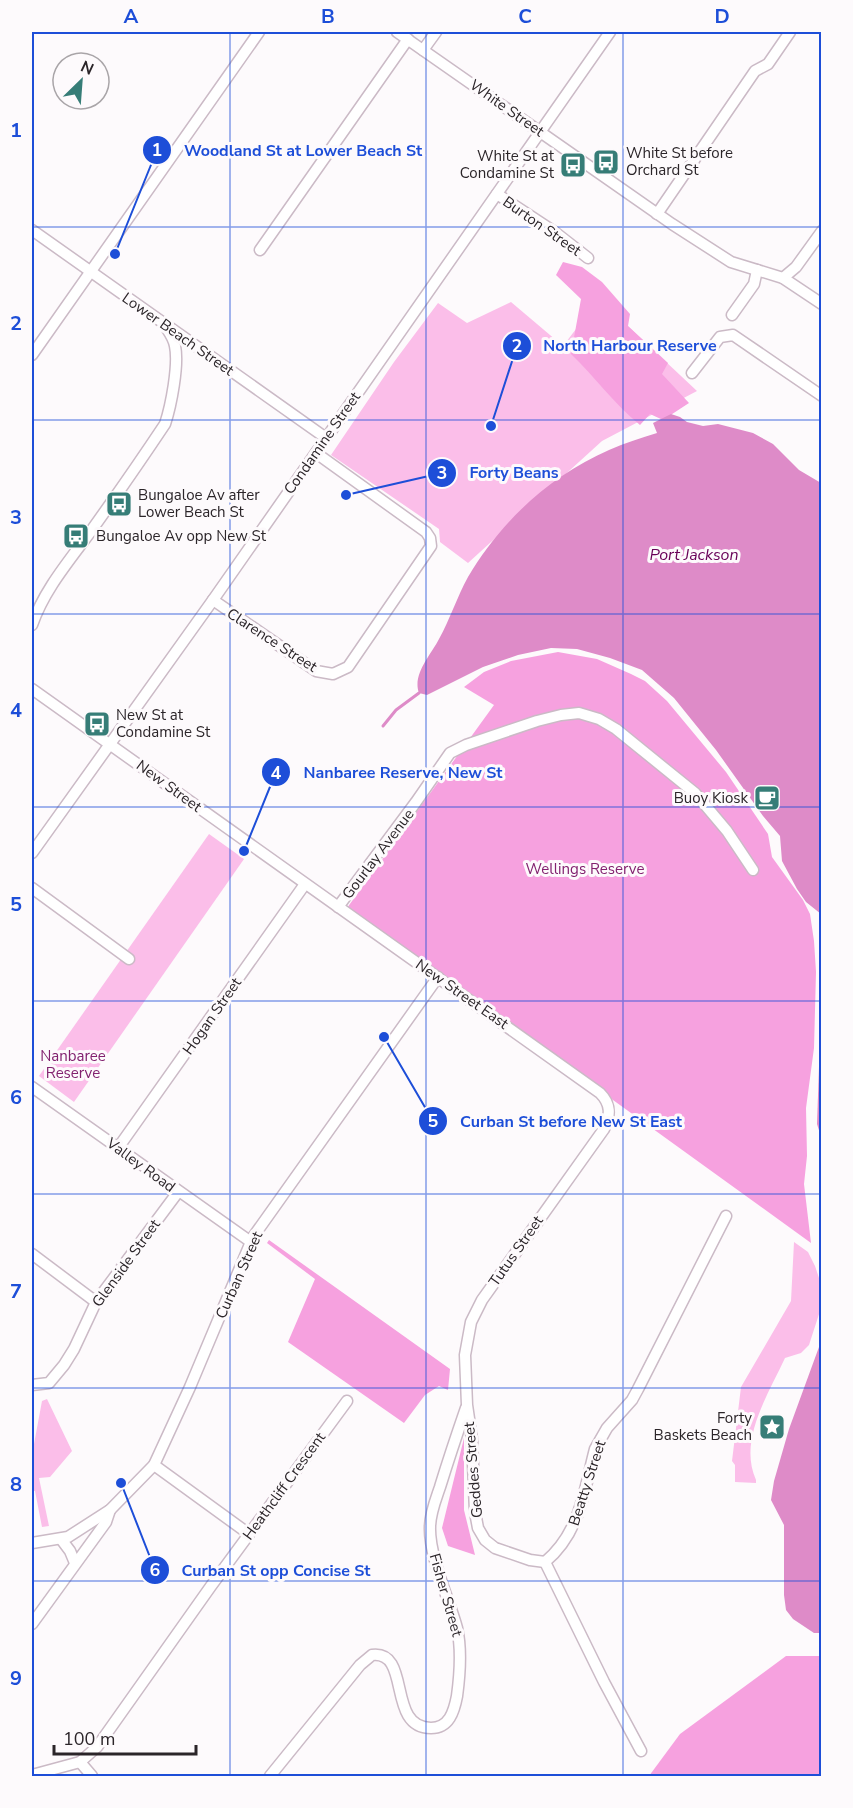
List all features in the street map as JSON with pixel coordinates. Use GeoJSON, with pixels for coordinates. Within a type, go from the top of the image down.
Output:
{"type":"FeatureCollection","features":[{"type":"Feature","properties":{"kind":"street"},"geometry":{"type":"LineString","coordinates":[[32,355],[259,32]]}},
{"type":"Feature","properties":{"kind":"street","name":"White Street"},"geometry":{"type":"LineString","coordinates":[[397,32],[657,214],[730,262],[783,278],[822,304]]}},
{"type":"Feature","properties":{"kind":"street"},"geometry":{"type":"LineString","coordinates":[[423,50],[435,32]]}},
{"type":"Feature","properties":{"kind":"street","name":"Condamine Street"},"geometry":{"type":"LineString","coordinates":[[32,853],[213,600],[609,32]]}},
{"type":"Feature","properties":{"kind":"street"},"geometry":{"type":"LineString","coordinates":[[657,214],[755,71],[768,64],[790,32]]}},
{"type":"Feature","properties":{"kind":"street"},"geometry":{"type":"LineString","coordinates":[[260,250],[408,39]]}},
{"type":"Feature","properties":{"kind":"street","name":"Burton Street"},"geometry":{"type":"LineString","coordinates":[[497,194],[588,258]]}},
{"type":"Feature","properties":{"kind":"street","name":"Lower Beach Street"},"geometry":{"type":"LineString","coordinates":[[32,230],[326,438]]}},
{"type":"Feature","properties":{"kind":"street"},"geometry":{"type":"LineString","coordinates":[[783,278],[796,267],[822,231]]}},
{"type":"Feature","properties":{"kind":"street"},"geometry":{"type":"LineString","coordinates":[[732,315],[754,284],[757,270]]}},
{"type":"Feature","properties":{"kind":"street"},"geometry":{"type":"LineString","coordinates":[[32,625],[47,592],[165,424],[170,411],[176,351],[172,338],[161,322]]}},
{"type":"Feature","properties":{"kind":"street"},"geometry":{"type":"LineString","coordinates":[[692,374],[720,337],[733,335],[822,396]]}},
{"type":"Feature","properties":{"kind":"street","name":"Clarence Street"},"geometry":{"type":"LineString","coordinates":[[213,600],[316,671],[333,674],[348,667],[431,546],[430,538],[426,532],[316,453]]}},
{"type":"Feature","properties":{"kind":"street","name":"New Street"},"geometry":{"type":"LineString","coordinates":[[32,689],[305,884]]}},
{"type":"Feature","properties":{"kind":"street","name":"Gourlay Avenue"},"geometry":{"type":"LineString","coordinates":[[338,907],[450,753],[466,745],[537,721],[579,713],[599,719],[616,729],[695,793],[727,831],[753,870]]}},
{"type":"Feature","properties":{"kind":"street","name":"New Street East"},"geometry":{"type":"LineString","coordinates":[[305,884],[600,1093],[607,1102],[610,1112]]}},
{"type":"Feature","properties":{"kind":"street","name":"Hogan Street"},"geometry":{"type":"LineString","coordinates":[[118,1148],[305,884]]}},
{"type":"Feature","properties":{"kind":"street"},"geometry":{"type":"LineString","coordinates":[[32,888],[129,958]]}},
{"type":"Feature","properties":{"kind":"street","name":"Curban Street"},"geometry":{"type":"LineString","coordinates":[[32,1544],[68,1537],[110,1510],[154,1465],[256,1233],[438,977]]}},
{"type":"Feature","properties":{"kind":"street","name":"Valley Road"},"geometry":{"type":"LineString","coordinates":[[32,1087],[251,1242]]}},
{"type":"Feature","properties":{"kind":"street","name":"Tutus Street"},"geometry":{"type":"LineString","coordinates":[[467,1405],[466,1343],[476,1311],[604,1129],[610,1112]]}},
{"type":"Feature","properties":{"kind":"street","name":"Glenside Street"},"geometry":{"type":"LineString","coordinates":[[32,1385],[49,1383],[64,1365],[96,1302],[178,1192]]}},
{"type":"Feature","properties":{"kind":"street","name":"Beatty Street"},"geometry":{"type":"LineString","coordinates":[[545,1562],[571,1531],[578,1517],[599,1439],[632,1400],[726,1216]]}},
{"type":"Feature","properties":{"kind":"street"},"geometry":{"type":"LineString","coordinates":[[32,1254],[96,1302]]}},
{"type":"Feature","properties":{"kind":"street","name":"Heathcliff Crescent"},"geometry":{"type":"LineString","coordinates":[[32,1775],[80,1762],[97,1748],[347,1401]]}},
{"type":"Feature","properties":{"kind":"street","name":"Geddes Street"},"geometry":{"type":"LineString","coordinates":[[467,1405],[472,1438],[475,1512],[478,1528],[485,1540],[495,1548],[514,1556],[545,1562]]}},
{"type":"Feature","properties":{"kind":"street","name":"Fisher Street"},"geometry":{"type":"LineString","coordinates":[[270,1776],[360,1665],[372,1655],[384,1656],[390,1661],[404,1709],[413,1722],[425,1728],[438,1727],[447,1722],[454,1711],[460,1646],[433,1550],[430,1530],[433,1508],[467,1405]]}},
{"type":"Feature","properties":{"kind":"street"},"geometry":{"type":"LineString","coordinates":[[154,1465],[249,1534]]}},
{"type":"Feature","properties":{"kind":"street"},"geometry":{"type":"LineString","coordinates":[[32,1624],[106,1522],[110,1510]]}},
{"type":"Feature","properties":{"kind":"street"},"geometry":{"type":"LineString","coordinates":[[61,1539],[75,1563]]}},
{"type":"Feature","properties":{"kind":"street"},"geometry":{"type":"LineString","coordinates":[[545,1562],[641,1751]]}},
{"type":"Feature","properties":{"kind":"street"},"geometry":{"type":"LineString","coordinates":[[80,1762],[92,1776]]}},
{"type":"Feature","properties":{"kind":"green space"},"geometry":{"type":"Polygon","coordinates":[[[563,262],[582,267],[602,282],[630,314],[628,326],[668,363],[662,374],[689,403],[663,420],[650,414],[640,425],[571,354],[581,299],[556,275],[563,262]]]}},
{"type":"Feature","properties":{"kind":"green space"},"geometry":{"type":"Polygon","coordinates":[[[599,299],[697,391],[602,441],[468,563],[440,542],[439,529],[331,455],[394,362],[438,303],[467,323],[511,302],[563,346],[599,299]]]}},
{"type":"Feature","properties":{"kind":"green space","name":"Wellings Reserve"},"geometry":{"type":"Polygon","coordinates":[[[558,652],[597,659],[631,674],[645,681],[667,701],[726,772],[768,834],[772,857],[803,900],[810,914],[816,972],[814,1048],[806,1108],[807,1156],[804,1184],[811,1243],[347,908],[494,705],[464,687],[484,672],[511,661],[558,652]]]}},
{"type":"Feature","properties":{"kind":"green space","name":"Nanbaree Reserve"},"geometry":{"type":"Polygon","coordinates":[[[209,834],[244,859],[74,1102],[39,1076],[209,834]]]}},
{"type":"Feature","properties":{"kind":"green space"},"geometry":{"type":"Polygon","coordinates":[[[269,1240],[450,1369],[448,1390],[439,1386],[425,1395],[404,1423],[288,1342],[315,1279],[267,1243],[269,1240]]]}},
{"type":"Feature","properties":{"kind":"green space"},"geometry":{"type":"Polygon","coordinates":[[[794,1242],[808,1252],[815,1266],[821,1284],[820,1311],[809,1345],[801,1353],[785,1358],[757,1418],[751,1449],[751,1465],[756,1483],[735,1482],[735,1465],[732,1461],[741,1387],[791,1301],[794,1242]]]}},
{"type":"Feature","properties":{"kind":"green space"},"geometry":{"type":"Polygon","coordinates":[[[47,1399],[72,1451],[50,1477],[39,1478],[49,1526],[42,1527],[35,1491],[32,1491],[34,1444],[42,1401],[47,1399]]]}},
{"type":"Feature","properties":{"kind":"green space"},"geometry":{"type":"Polygon","coordinates":[[[464,1438],[464,1510],[475,1555],[448,1546],[442,1528],[464,1438]]]}},
{"type":"Feature","properties":{"kind":"green space"},"geometry":{"type":"Polygon","coordinates":[[[786,1656],[821,1656],[821,1776],[649,1776],[680,1734],[786,1656]]]}},
{"type":"Feature","properties":{"kind":"water","name":"Port Jackson"},"geometry":{"type":"Polygon","coordinates":[[[671,414],[687,422],[703,426],[718,424],[753,433],[773,444],[799,470],[821,483],[821,914],[806,902],[782,861],[780,836],[674,698],[642,670],[577,649],[551,648],[518,655],[483,667],[427,695],[419,693],[420,672],[436,645],[468,577],[496,537],[512,519],[547,487],[587,461],[609,450],[657,433],[653,423],[671,414]]]}},
{"type":"Feature","properties":{"kind":"water"},"geometry":{"type":"Polygon","coordinates":[[[821,1065],[821,1137],[817,1124],[819,1067],[821,1065]]]}},
{"type":"Feature","properties":{"kind":"water"},"geometry":{"type":"Polygon","coordinates":[[[821,1346],[822,1633],[814,1633],[793,1619],[786,1610],[784,1525],[771,1500],[789,1429],[821,1346]]]}},
{"type":"Feature","properties":{"kind":"waterway"},"geometry":{"type":"LineString","coordinates":[[383,726],[396,710],[419,693]]}},
{"type":"Feature","properties":{"kind":"place","name":"White St before Orchard St"},"geometry":{"type":"Point","coordinates":[606,162]}},
{"type":"Feature","properties":{"kind":"place","name":"White St at Condamine St"},"geometry":{"type":"Point","coordinates":[573,165]}},
{"type":"Feature","properties":{"kind":"place","name":"Woodland St at Lower Beach St"},"geometry":{"type":"Point","coordinates":[115,254]}},
{"type":"Feature","properties":{"kind":"place","name":"North Harbour Reserve"},"geometry":{"type":"Point","coordinates":[491,426]}},
{"type":"Feature","properties":{"kind":"place","name":"Forty Beans"},"geometry":{"type":"Point","coordinates":[346,495]}},
{"type":"Feature","properties":{"kind":"place","name":"Bungaloe Av after Lower Beach St"},"geometry":{"type":"Point","coordinates":[119,504]}},
{"type":"Feature","properties":{"kind":"place","name":"Bungaloe Av opp New St"},"geometry":{"type":"Point","coordinates":[76,536]}},
{"type":"Feature","properties":{"kind":"place","name":"New St at Condamine St"},"geometry":{"type":"Point","coordinates":[97,724]}},
{"type":"Feature","properties":{"kind":"place","name":"Buoy Kiosk"},"geometry":{"type":"Point","coordinates":[767,798]}},
{"type":"Feature","properties":{"kind":"place","name":"Nanbaree Reserve, New St"},"geometry":{"type":"Point","coordinates":[244,851]}},
{"type":"Feature","properties":{"kind":"place","name":"Curban St before New St East"},"geometry":{"type":"Point","coordinates":[384,1037]}},
{"type":"Feature","properties":{"kind":"place","name":"Forty Baskets Beach"},"geometry":{"type":"Point","coordinates":[772,1427]}},
{"type":"Feature","properties":{"kind":"place","name":"Curban St opp Concise St"},"geometry":{"type":"Point","coordinates":[121,1483]}}]}
